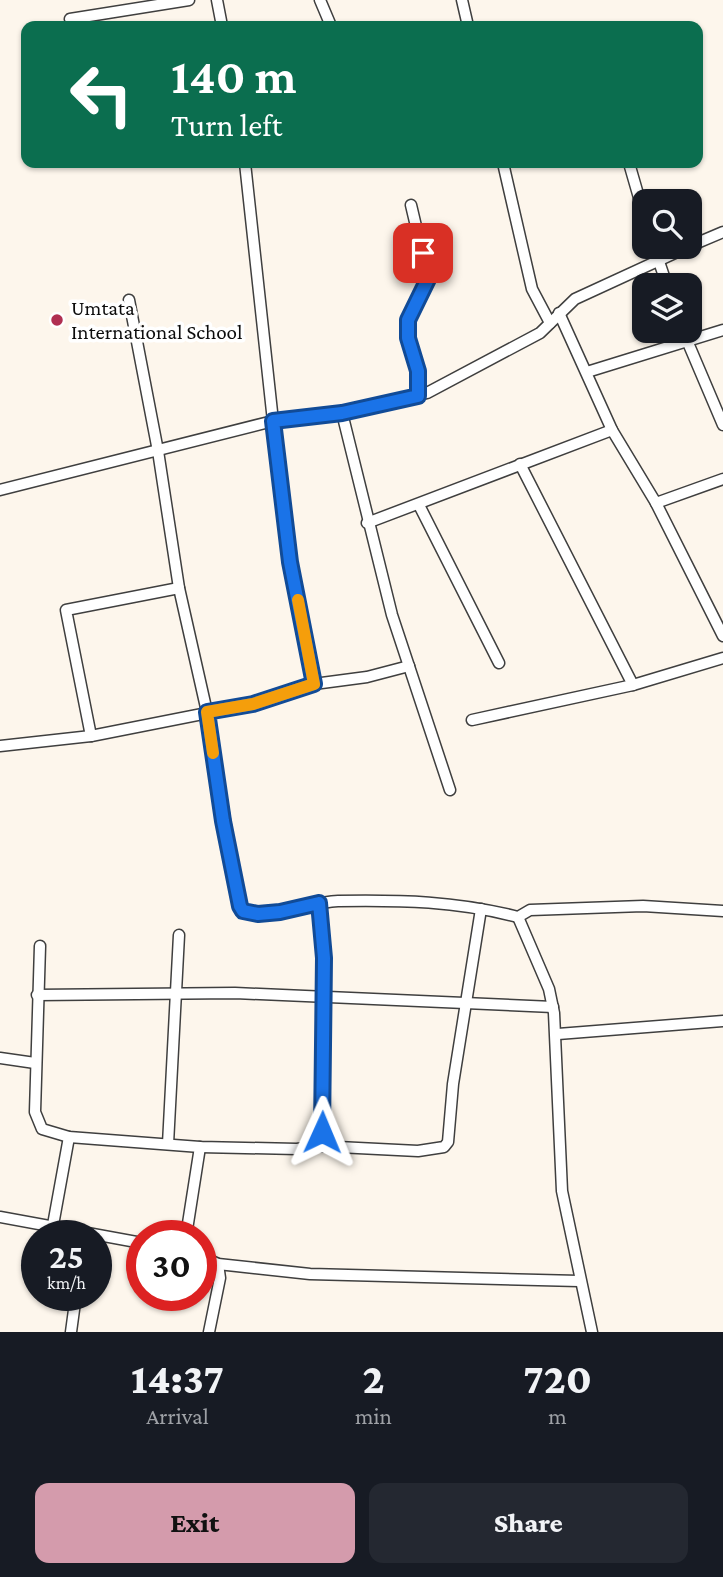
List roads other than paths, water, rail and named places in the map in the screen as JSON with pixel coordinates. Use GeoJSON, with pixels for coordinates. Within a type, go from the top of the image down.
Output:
{"type":"FeatureCollection","features":[{"type":"Feature","properties":{"kind":"street"},"geometry":{"type":"LineString","coordinates":[[70,19],[188,0]]}},
{"type":"Feature","properties":{"kind":"street"},"geometry":{"type":"LineString","coordinates":[[217,0],[221,21]]}},
{"type":"Feature","properties":{"kind":"street"},"geometry":{"type":"LineString","coordinates":[[320,0],[329,21]]}},
{"type":"Feature","properties":{"kind":"street"},"geometry":{"type":"LineString","coordinates":[[462,0],[467,21]]}},
{"type":"Feature","properties":{"kind":"street"},"geometry":{"type":"LineString","coordinates":[[246,168],[290,562],[314,684]]}},
{"type":"Feature","properties":{"kind":"street"},"geometry":{"type":"LineString","coordinates":[[504,168],[532,289],[551,323]]}},
{"type":"Feature","properties":{"kind":"street"},"geometry":{"type":"LineString","coordinates":[[630,168],[636,189]]}},
{"type":"Feature","properties":{"kind":"street"},"geometry":{"type":"LineString","coordinates":[[411,205],[429,277],[408,320],[408,338],[418,371],[418,396]]}},
{"type":"Feature","properties":{"kind":"street"},"geometry":{"type":"LineString","coordinates":[[702,241],[723,232]]}},
{"type":"Feature","properties":{"kind":"street"},"geometry":{"type":"LineString","coordinates":[[0,490],[273,421],[342,413],[418,396],[528,339],[551,323],[575,299],[657,260],[662,273]]}},
{"type":"Feature","properties":{"kind":"street"},"geometry":{"type":"LineString","coordinates":[[129,300],[158,451],[179,588],[207,712],[223,821],[243,911],[258,914],[319,903],[412,900],[460,903],[518,918],[530,910],[643,906],[723,911]]}},
{"type":"Feature","properties":{"kind":"street"},"geometry":{"type":"LineString","coordinates":[[559,313],[612,430],[656,503],[723,636]]}},
{"type":"Feature","properties":{"kind":"street"},"geometry":{"type":"LineString","coordinates":[[702,333],[723,330]]}},
{"type":"Feature","properties":{"kind":"street"},"geometry":{"type":"LineString","coordinates":[[587,372],[666,343]]}},
{"type":"Feature","properties":{"kind":"street"},"geometry":{"type":"LineString","coordinates":[[688,343],[723,425]]}},
{"type":"Feature","properties":{"kind":"street"},"geometry":{"type":"LineString","coordinates":[[342,413],[368,523],[409,666],[450,790]]}},
{"type":"Feature","properties":{"kind":"street"},"geometry":{"type":"LineString","coordinates":[[368,523],[612,430]]}},
{"type":"Feature","properties":{"kind":"street"},"geometry":{"type":"LineString","coordinates":[[520,464],[633,685]]}},
{"type":"Feature","properties":{"kind":"street"},"geometry":{"type":"LineString","coordinates":[[656,503],[723,479]]}},
{"type":"Feature","properties":{"kind":"street"},"geometry":{"type":"LineString","coordinates":[[419,505],[499,663]]}},
{"type":"Feature","properties":{"kind":"street"},"geometry":{"type":"LineString","coordinates":[[91,736],[66,610],[179,588]]}},
{"type":"Feature","properties":{"kind":"street"},"geometry":{"type":"LineString","coordinates":[[472,720],[633,685],[723,658]]}},
{"type":"Feature","properties":{"kind":"street"},"geometry":{"type":"LineString","coordinates":[[0,746],[91,736],[253,704],[314,684],[368,677],[409,666]]}},
{"type":"Feature","properties":{"kind":"street"},"geometry":{"type":"LineString","coordinates":[[318,1146],[322,1132],[323,999],[319,903]]}},
{"type":"Feature","properties":{"kind":"street"},"geometry":{"type":"LineString","coordinates":[[40,946],[35,1063],[37,1122],[42,1129],[69,1137],[200,1147],[297,1149],[318,1146],[418,1151],[444,1147],[448,1142],[481,909]]}},
{"type":"Feature","properties":{"kind":"street"},"geometry":{"type":"LineString","coordinates":[[518,918],[549,989],[558,1034],[562,1191],[579,1281],[592,1332]]}},
{"type":"Feature","properties":{"kind":"street"},"geometry":{"type":"LineString","coordinates":[[168,1144],[179,935]]}},
{"type":"Feature","properties":{"kind":"street"},"geometry":{"type":"LineString","coordinates":[[37,995],[177,992],[553,1007]]}},
{"type":"Feature","properties":{"kind":"street"},"geometry":{"type":"LineString","coordinates":[[558,1034],[723,1021]]}},
{"type":"Feature","properties":{"kind":"street"},"geometry":{"type":"LineString","coordinates":[[0,1058],[35,1063]]}},
{"type":"Feature","properties":{"kind":"street"},"geometry":{"type":"LineString","coordinates":[[54,1220],[69,1137]]}},
{"type":"Feature","properties":{"kind":"street"},"geometry":{"type":"LineString","coordinates":[[189,1220],[200,1147]]}},
{"type":"Feature","properties":{"kind":"street"},"geometry":{"type":"LineString","coordinates":[[0,1217],[21,1220]]}},
{"type":"Feature","properties":{"kind":"street"},"geometry":{"type":"LineString","coordinates":[[209,1332],[220,1278],[218,1264],[374,1278],[579,1281]]}},
{"type":"Feature","properties":{"kind":"street"},"geometry":{"type":"LineString","coordinates":[[71,1332],[74,1311]]}},
{"type":"Feature","properties":{"kind":"place","name":"Umtata International School"},"geometry":{"type":"Point","coordinates":[57,320]}}]}
